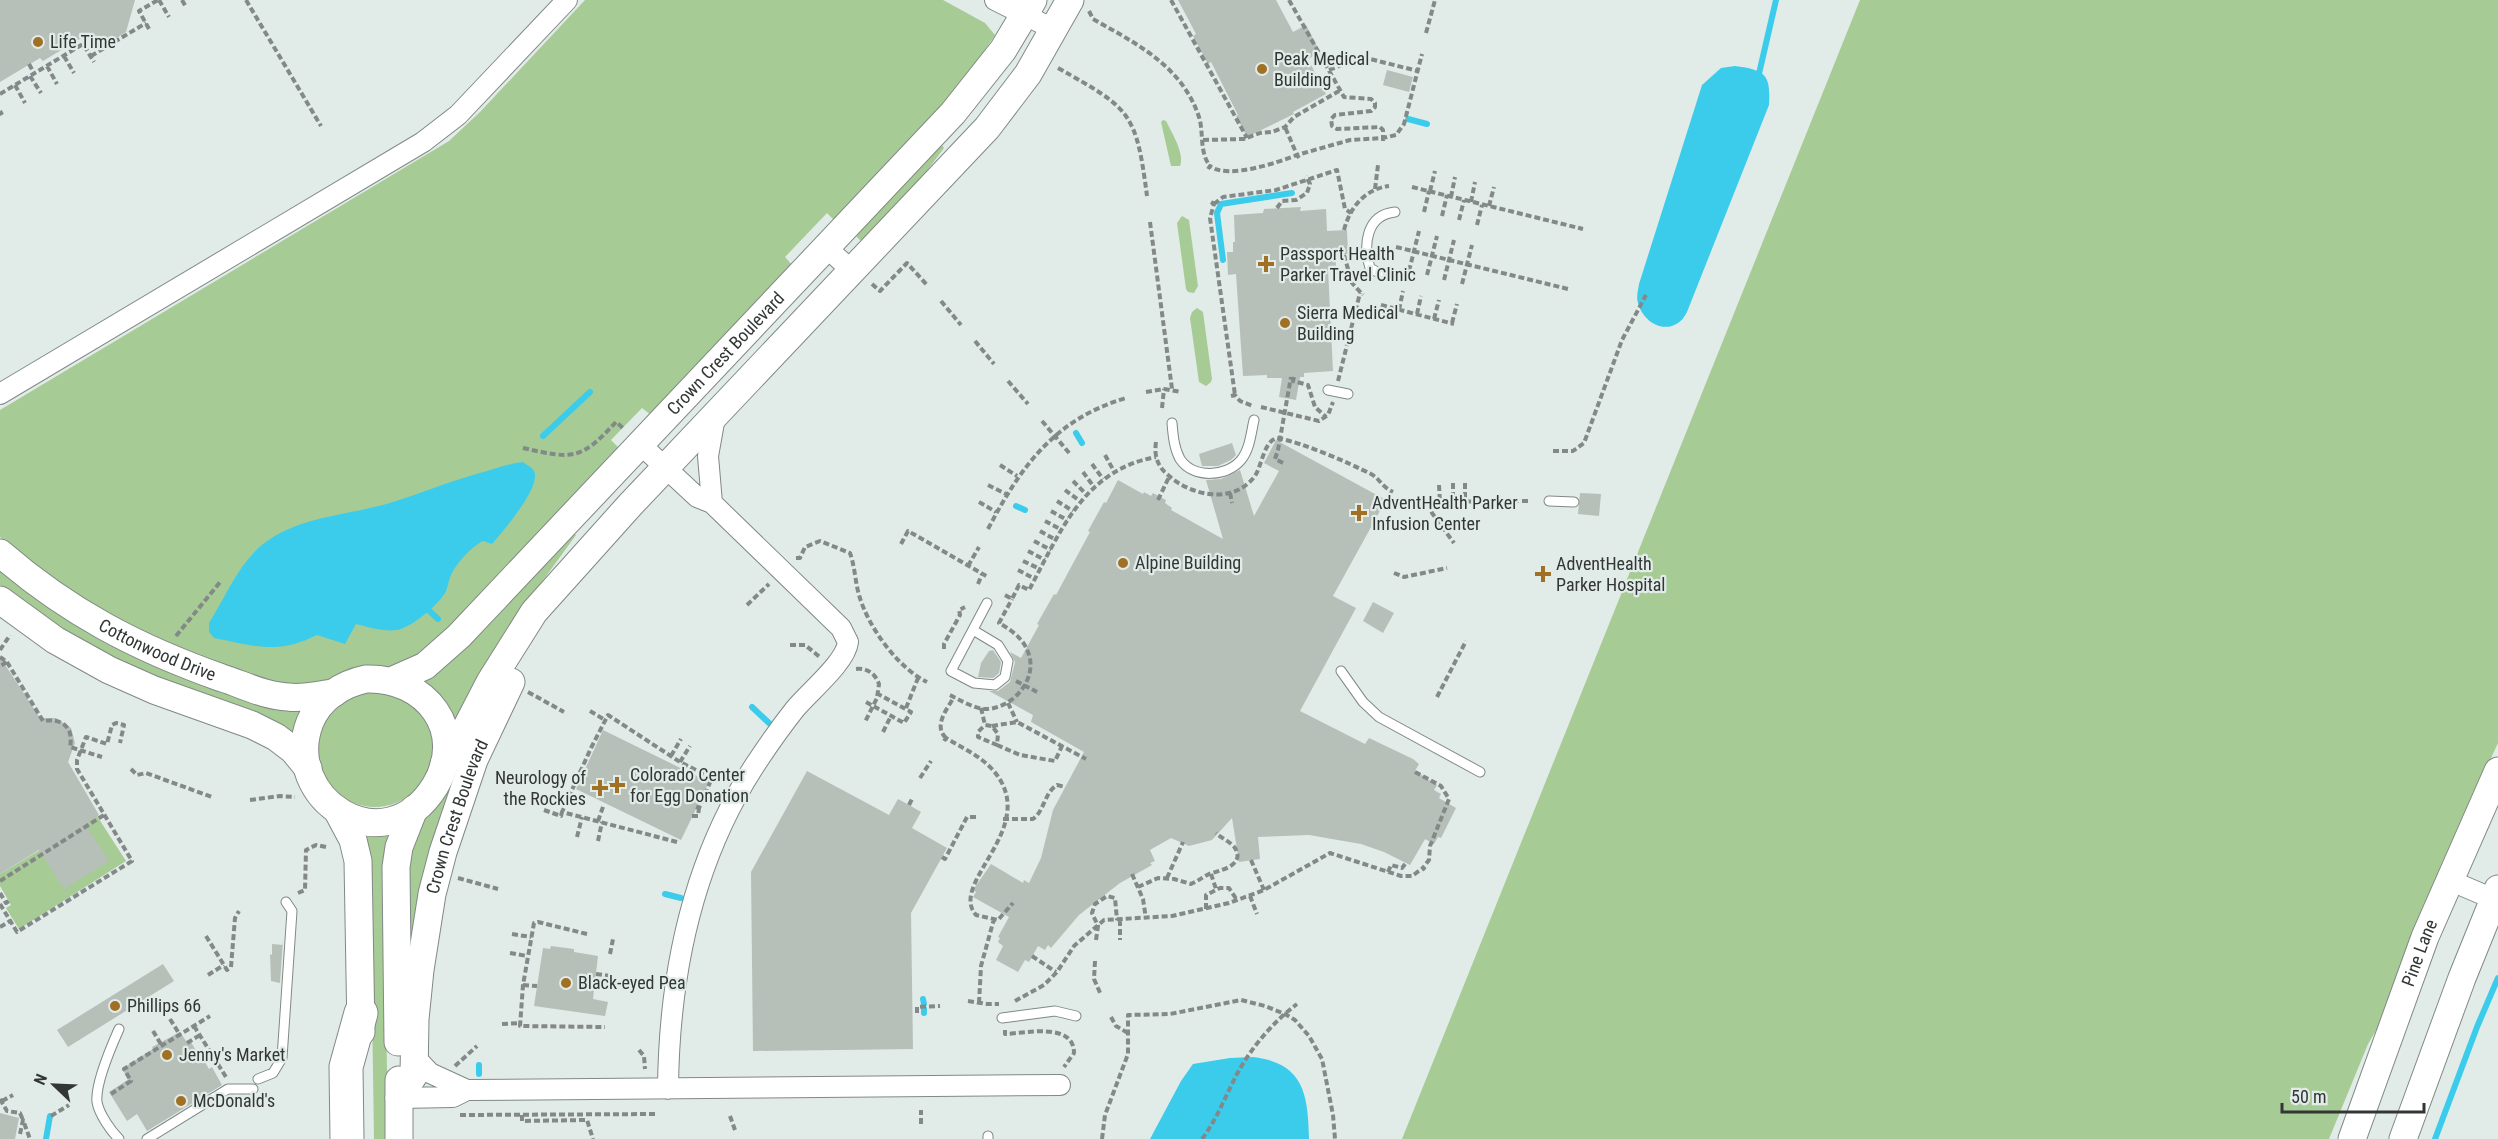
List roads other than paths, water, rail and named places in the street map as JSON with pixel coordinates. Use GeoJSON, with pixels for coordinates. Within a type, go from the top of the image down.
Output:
{"type":"FeatureCollection","features":[{"type":"Feature","properties":{"kind":"highway"},"geometry":{"type":"LineString","coordinates":[[347,1139],[346,1067],[361,1013]]}},
{"type":"Feature","properties":{"kind":"main road","name":"Crown Crest Boulevard"},"geometry":{"type":"LineString","coordinates":[[444,764],[461,738],[490,682],[534,612],[586,557],[630,505],[715,417],[862,278],[987,128],[1028,74],[1055,30],[1080,5]]}},
{"type":"Feature","properties":{"kind":"main road","name":"Crown Crest Boulevard"},"geometry":{"type":"LineString","coordinates":[[391,681],[425,666],[442,652],[827,248],[968,96],[1003,50],[1029,7]]}},
{"type":"Feature","properties":{"kind":"main road","name":"Cottonwood Drive"},"geometry":{"type":"LineString","coordinates":[[0,553],[33,581],[74,610],[105,629],[150,650],[274,695],[302,698],[334,693]]}},
{"type":"Feature","properties":{"kind":"main road","name":"Crown Crest Boulevard"},"geometry":{"type":"LineString","coordinates":[[399,1098],[414,1075],[416,1007],[425,937],[435,884],[453,816],[483,738],[511,681],[586,557]]}},
{"type":"Feature","properties":{"kind":"main road","name":"Cottonwood Drive"},"geometry":{"type":"LineString","coordinates":[[0,600],[55,640],[109,670],[154,690],[252,725],[276,736],[293,750],[308,768]]}},
{"type":"Feature","properties":{"kind":"main road"},"geometry":{"type":"LineString","coordinates":[[337,810],[357,819],[379,824],[398,819],[414,809],[432,791],[444,764],[445,735],[434,710],[416,691],[391,681],[366,679],[350,684],[334,693],[316,711],[309,726],[305,750],[308,768],[319,792],[337,810],[353,840],[358,861],[363,1139]]}},
{"type":"Feature","properties":{"kind":"main road","name":"Pine Lane"},"geometry":{"type":"LineString","coordinates":[[2352,1139],[2397,1010],[2449,880],[2498,771]]}},
{"type":"Feature","properties":{"kind":"main road"},"geometry":{"type":"LineString","coordinates":[[399,1139],[395,879],[399,847],[414,809]]}},
{"type":"Feature","properties":{"kind":"main road"},"geometry":{"type":"LineString","coordinates":[[2403,1139],[2497,896]]}},
{"type":"Feature","properties":{"kind":"street"},"geometry":{"type":"LineString","coordinates":[[0,394],[423,142],[458,114],[567,0]]}},
{"type":"Feature","properties":{"kind":"street"},"geometry":{"type":"LineString","coordinates":[[995,0],[1029,7],[1055,30]]}},
{"type":"Feature","properties":{"kind":"street"},"geometry":{"type":"LineString","coordinates":[[827,248],[862,278]]}},
{"type":"Feature","properties":{"kind":"street"},"geometry":{"type":"LineString","coordinates":[[712,503],[708,456],[715,417]]}},
{"type":"Feature","properties":{"kind":"street"},"geometry":{"type":"LineString","coordinates":[[640,444],[697,497],[712,503],[841,628],[848,642],[842,658],[795,709],[765,749],[739,791],[712,849],[690,910],[674,982],[669,1030],[668,1089]]}},
{"type":"Feature","properties":{"kind":"street"},"geometry":{"type":"LineString","coordinates":[[2449,880],[2497,896]]}},
{"type":"Feature","properties":{"kind":"street"},"geometry":{"type":"LineString","coordinates":[[415,1057],[430,1073],[467,1090],[668,1089],[1060,1078]]}},
{"type":"Feature","properties":{"kind":"street"},"geometry":{"type":"LineString","coordinates":[[399,1098],[453,1097],[467,1090]]}},
{"type":"Feature","properties":{"kind":"lane"},"geometry":{"type":"LineString","coordinates":[[1379,273],[1370,268],[1368,238],[1372,224],[1377,218],[1387,213],[1395,213]]}},
{"type":"Feature","properties":{"kind":"lane"},"geometry":{"type":"LineString","coordinates":[[1328,390],[1348,394]]}},
{"type":"Feature","properties":{"kind":"lane"},"geometry":{"type":"LineString","coordinates":[[1172,423],[1176,450],[1183,462],[1195,471],[1212,473],[1231,468],[1241,459],[1248,445],[1254,420]]}},
{"type":"Feature","properties":{"kind":"lane"},"geometry":{"type":"LineString","coordinates":[[1549,501],[1575,502]]}},
{"type":"Feature","properties":{"kind":"lane"},"geometry":{"type":"LineString","coordinates":[[973,630],[994,641],[1005,653],[1008,665],[1005,677],[995,685],[986,686],[971,682],[951,671],[987,603]]}},
{"type":"Feature","properties":{"kind":"lane"},"geometry":{"type":"LineString","coordinates":[[1341,670],[1363,702],[1379,717],[1480,772]]}},
{"type":"Feature","properties":{"kind":"lane"},"geometry":{"type":"LineString","coordinates":[[258,1079],[273,1073],[282,1058],[292,912],[286,902]]}},
{"type":"Feature","properties":{"kind":"lane"},"geometry":{"type":"LineString","coordinates":[[1002,1018],[1055,1011],[1069,1012],[1076,1016]]}},
{"type":"Feature","properties":{"kind":"lane"},"geometry":{"type":"LineString","coordinates":[[119,1029],[106,1062],[97,1101],[100,1112],[119,1139]]}},
{"type":"Feature","properties":{"kind":"lane"},"geometry":{"type":"LineString","coordinates":[[147,1139],[228,1089],[253,1089]]}},
{"type":"Feature","properties":{"kind":"water"},"geometry":{"type":"Polygon","coordinates":[[[1735,66],[1753,69],[1764,75],[1769,86],[1769,105],[1687,312],[1675,325],[1661,326],[1653,323],[1642,312],[1637,298],[1639,284],[1702,85],[1721,68],[1735,66]]]}},
{"type":"Feature","properties":{"kind":"water"},"geometry":{"type":"Polygon","coordinates":[[[523,462],[534,471],[535,478],[520,509],[492,544],[483,541],[464,556],[453,571],[442,598],[409,625],[392,630],[356,624],[345,644],[317,635],[278,647],[254,646],[214,638],[209,632],[209,623],[247,561],[263,544],[278,534],[311,521],[379,506],[475,474],[523,462]]]}},
{"type":"Feature","properties":{"kind":"water"},"geometry":{"type":"Polygon","coordinates":[[[1253,1057],[1270,1060],[1283,1066],[1300,1083],[1307,1108],[1309,1139],[1150,1139],[1181,1081],[1193,1064],[1253,1057]]]}},
{"type":"Feature","properties":{"kind":"waterway"},"geometry":{"type":"LineString","coordinates":[[1758,78],[1776,0]]}},
{"type":"Feature","properties":{"kind":"waterway"},"geometry":{"type":"LineString","coordinates":[[1408,119],[1427,124]]}},
{"type":"Feature","properties":{"kind":"waterway"},"geometry":{"type":"LineString","coordinates":[[1223,260],[1217,213],[1221,204],[1292,193]]}},
{"type":"Feature","properties":{"kind":"waterway"},"geometry":{"type":"LineString","coordinates":[[543,436],[590,392]]}},
{"type":"Feature","properties":{"kind":"waterway"},"geometry":{"type":"LineString","coordinates":[[1076,433],[1082,443]]}},
{"type":"Feature","properties":{"kind":"waterway"},"geometry":{"type":"LineString","coordinates":[[1016,506],[1025,510]]}},
{"type":"Feature","properties":{"kind":"waterway"},"geometry":{"type":"LineString","coordinates":[[423,605],[438,619]]}},
{"type":"Feature","properties":{"kind":"waterway"},"geometry":{"type":"LineString","coordinates":[[752,707],[769,723]]}},
{"type":"Feature","properties":{"kind":"waterway"},"geometry":{"type":"LineString","coordinates":[[665,894],[681,898]]}},
{"type":"Feature","properties":{"kind":"waterway"},"geometry":{"type":"LineString","coordinates":[[2435,1139],[2498,978]]}},
{"type":"Feature","properties":{"kind":"waterway"},"geometry":{"type":"LineString","coordinates":[[923,999],[924,1004]]}},
{"type":"Feature","properties":{"kind":"waterway"},"geometry":{"type":"LineString","coordinates":[[479,1065],[479,1074]]}},
{"type":"Feature","properties":{"kind":"waterway"},"geometry":{"type":"LineString","coordinates":[[46,1139],[50,1116]]}},
{"type":"Feature","properties":{"kind":"place","name":"Life Time"},"geometry":{"type":"Point","coordinates":[38,42]}},
{"type":"Feature","properties":{"kind":"place","name":"Peak Medical Building"},"geometry":{"type":"Point","coordinates":[1262,69]}},
{"type":"Feature","properties":{"kind":"place","name":"Passport Health Parker Travel Clinic"},"geometry":{"type":"Point","coordinates":[1266,264]}},
{"type":"Feature","properties":{"kind":"place","name":"Sierra Medical Building"},"geometry":{"type":"Point","coordinates":[1285,323]}},
{"type":"Feature","properties":{"kind":"place","name":"AdventHealth Parker Infusion Center"},"geometry":{"type":"Point","coordinates":[1359,513]}},
{"type":"Feature","properties":{"kind":"place","name":"Alpine Building"},"geometry":{"type":"Point","coordinates":[1123,563]}},
{"type":"Feature","properties":{"kind":"place","name":"AdventHealth Parker Hospital"},"geometry":{"type":"Point","coordinates":[1543,574]}},
{"type":"Feature","properties":{"kind":"place","name":"Colorado Center for Egg Donation"},"geometry":{"type":"Point","coordinates":[617,785]}},
{"type":"Feature","properties":{"kind":"place","name":"Neurology of the Rockies"},"geometry":{"type":"Point","coordinates":[600,788]}},
{"type":"Feature","properties":{"kind":"place","name":"Black-eyed Pea"},"geometry":{"type":"Point","coordinates":[566,983]}},
{"type":"Feature","properties":{"kind":"place","name":"Phillips 66"},"geometry":{"type":"Point","coordinates":[115,1006]}},
{"type":"Feature","properties":{"kind":"place","name":"Jenny's Market"},"geometry":{"type":"Point","coordinates":[167,1055]}},
{"type":"Feature","properties":{"kind":"place","name":"McDonald's"},"geometry":{"type":"Point","coordinates":[181,1101]}}]}
